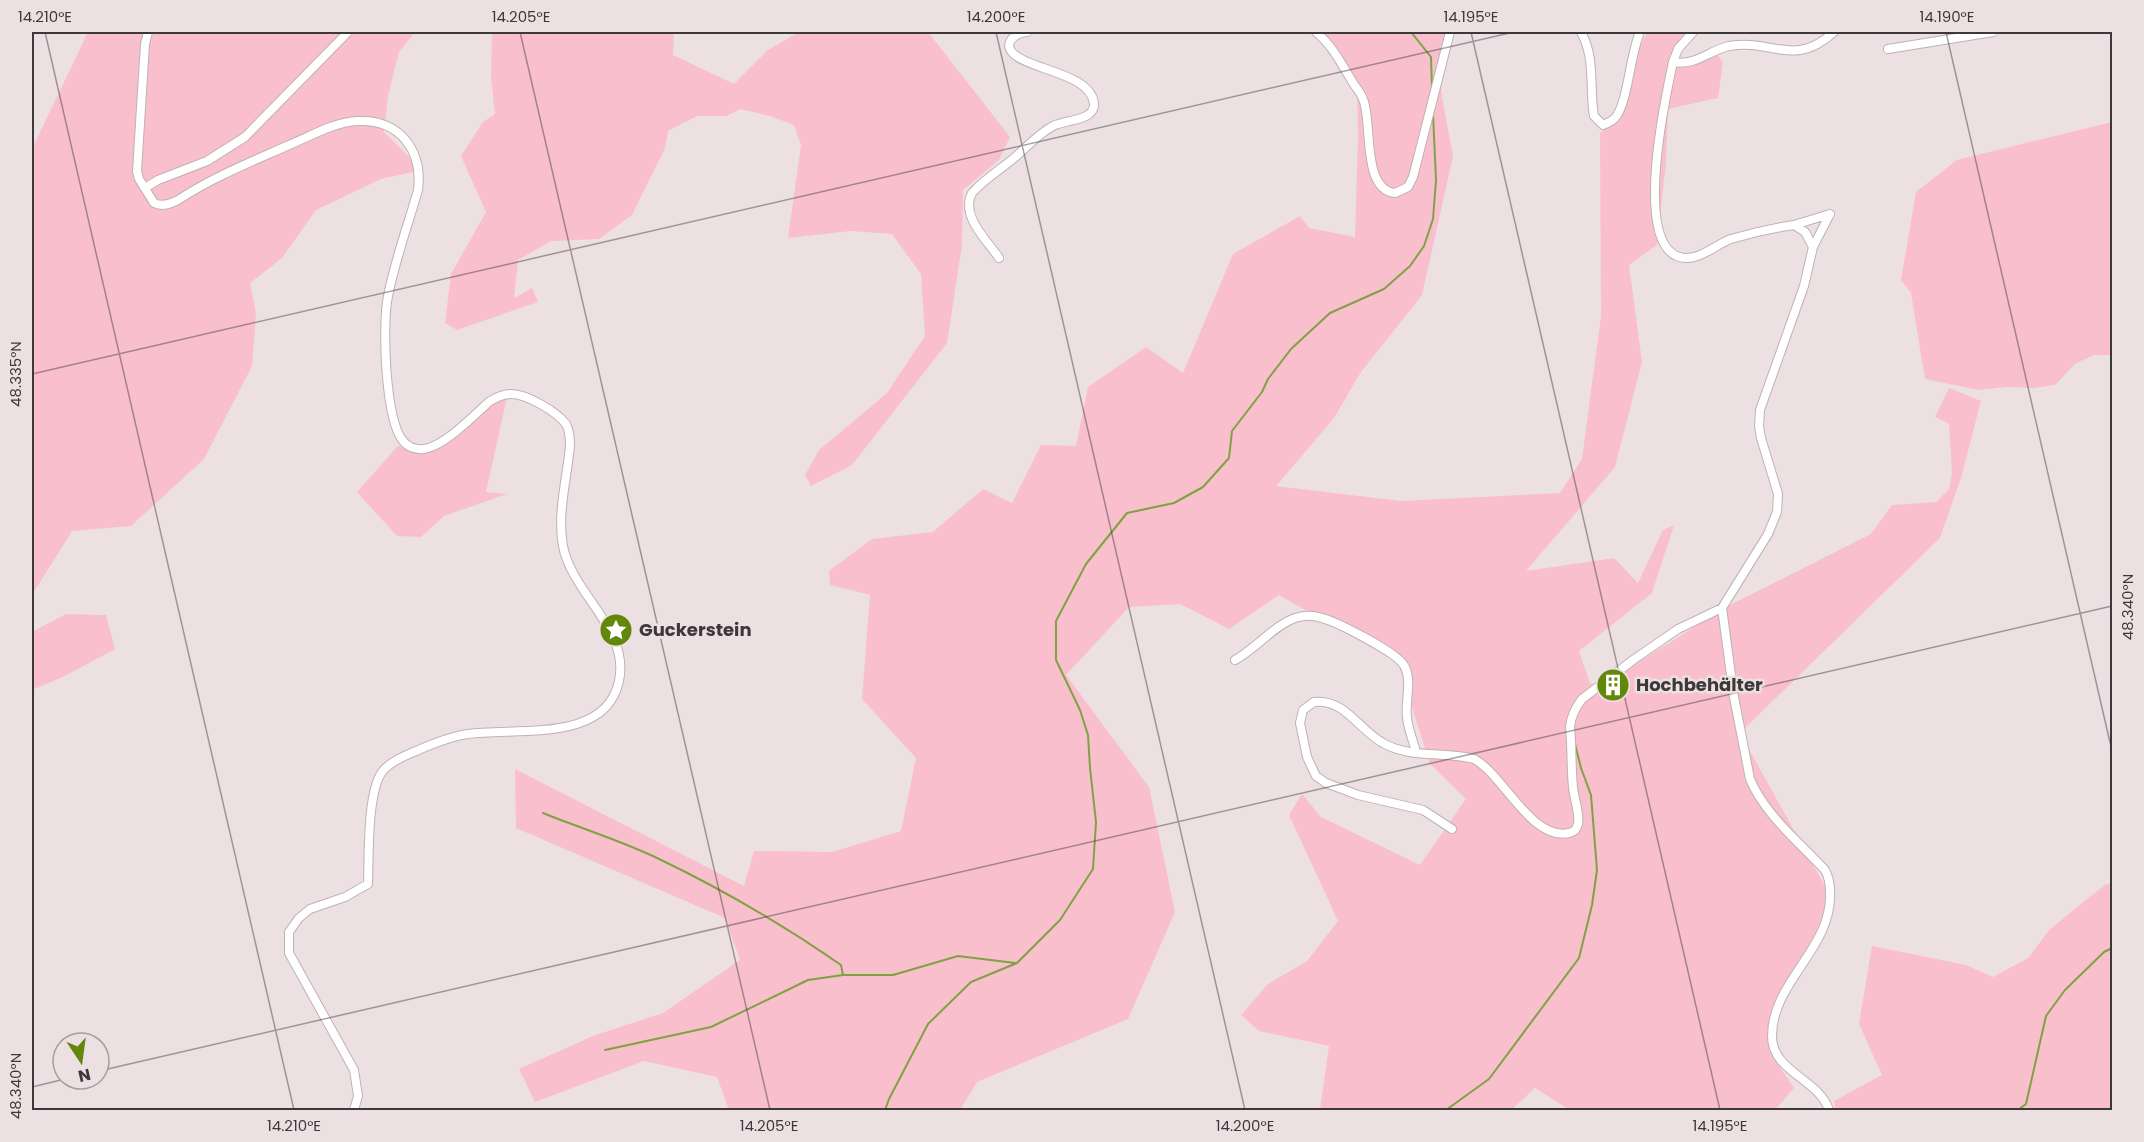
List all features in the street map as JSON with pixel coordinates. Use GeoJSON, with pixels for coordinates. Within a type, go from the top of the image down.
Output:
{"type":"FeatureCollection","features":[{"type":"Feature","properties":{"kind":"street"},"geometry":{"type":"LineString","coordinates":[[148,32],[145,44],[137,176],[154,202],[158,204],[170,204],[227,172],[335,126],[359,121],[368,122],[391,129],[412,147],[420,173],[418,190],[387,304],[389,390],[393,418],[400,436],[409,446],[429,448],[452,434],[490,401],[511,394],[525,397],[563,421],[569,430],[570,444],[562,526],[563,546],[570,567],[616,644],[620,661],[619,681],[608,704],[598,714],[582,724],[467,734],[405,755],[382,771],[373,793],[368,884],[345,897],[310,909],[299,918],[289,932],[289,953],[354,1070],[358,1096],[354,1110]]}},
{"type":"Feature","properties":{"kind":"street"},"geometry":{"type":"LineString","coordinates":[[145,188],[158,180],[207,161],[245,137],[348,32]]}},
{"type":"Feature","properties":{"kind":"street"},"geometry":{"type":"LineString","coordinates":[[999,258],[970,219],[968,202],[972,193],[1042,134],[1064,121],[1086,116],[1092,111],[1094,105],[1091,95],[1078,83],[1013,54],[1010,40],[1016,34],[1027,32]]}},
{"type":"Feature","properties":{"kind":"street"},"geometry":{"type":"LineString","coordinates":[[1316,32],[1334,51],[1362,96],[1366,108],[1375,175],[1391,192],[1400,192],[1411,183],[1450,32]]}},
{"type":"Feature","properties":{"kind":"street"},"geometry":{"type":"LineString","coordinates":[[1581,32],[1588,48],[1591,66],[1593,116],[1603,125],[1610,123],[1621,108],[1640,32]]}},
{"type":"Feature","properties":{"kind":"street"},"geometry":{"type":"LineString","coordinates":[[1452,829],[1423,810],[1368,798],[1341,789],[1316,776],[1307,757],[1301,714],[1306,707],[1314,702],[1333,703],[1383,743],[1400,751],[1474,759],[1482,763],[1508,793],[1543,827],[1558,833],[1575,831],[1578,822],[1572,781],[1570,727],[1576,707],[1582,699],[1624,666],[1678,629],[1722,608],[1768,534],[1777,512],[1778,494],[1761,438],[1759,417],[1763,398],[1804,286],[1813,247],[1830,214],[1794,225],[1734,238],[1695,257],[1677,256],[1669,249],[1660,226],[1654,181],[1659,137],[1673,62],[1678,49],[1693,32]]}},
{"type":"Feature","properties":{"kind":"street"},"geometry":{"type":"LineString","coordinates":[[1673,62],[1685,64],[1693,62],[1727,46],[1740,45],[1795,51],[1823,42],[1834,32]]}},
{"type":"Feature","properties":{"kind":"street"},"geometry":{"type":"LineString","coordinates":[[1888,49],[1993,32]]}},
{"type":"Feature","properties":{"kind":"street"},"geometry":{"type":"LineString","coordinates":[[1794,225],[1805,232],[1813,247]]}},
{"type":"Feature","properties":{"kind":"street"},"geometry":{"type":"LineString","coordinates":[[1722,608],[1732,687],[1750,779],[1772,813],[1825,870],[1829,879],[1830,905],[1827,921],[1819,940],[1779,1004],[1772,1037],[1775,1051],[1784,1064],[1819,1092],[1829,1110]]}},
{"type":"Feature","properties":{"kind":"street"},"geometry":{"type":"LineString","coordinates":[[1235,660],[1295,618],[1315,616],[1350,631],[1392,654],[1406,668],[1407,719],[1416,752]]}},
{"type":"Feature","properties":{"kind":"shaded area"},"geometry":{"type":"Polygon","coordinates":[[[88,32],[415,32],[399,52],[388,96],[384,132],[410,158],[417,171],[381,179],[316,210],[282,258],[250,283],[256,313],[252,366],[204,459],[131,526],[72,531],[32,595],[32,149],[88,32]]]}},
{"type":"Feature","properties":{"kind":"shaded area"},"geometry":{"type":"Polygon","coordinates":[[[492,32],[674,32],[673,55],[734,84],[768,50],[799,32],[928,32],[1010,137],[999,160],[963,190],[962,245],[947,343],[852,465],[811,486],[805,475],[819,450],[887,393],[925,336],[921,274],[892,234],[851,231],[788,238],[801,145],[794,125],[770,116],[740,109],[727,116],[697,116],[668,131],[665,148],[632,215],[599,239],[551,241],[518,260],[514,298],[532,288],[538,302],[457,330],[445,323],[451,274],[486,212],[461,156],[483,122],[495,114],[491,78],[492,32]]]}},
{"type":"Feature","properties":{"kind":"shaded area"},"geometry":{"type":"Polygon","coordinates":[[[1322,32],[1448,32],[1439,63],[1442,97],[1453,156],[1422,295],[1361,372],[1334,418],[1276,486],[1401,501],[1560,493],[1582,459],[1601,316],[1600,133],[1621,119],[1639,47],[1648,32],[1688,32],[1669,63],[1689,66],[1716,53],[1723,62],[1718,98],[1668,109],[1666,162],[1657,245],[1629,265],[1642,362],[1615,467],[1526,571],[1614,558],[1638,583],[1663,530],[1674,525],[1652,593],[1579,651],[1590,683],[1612,691],[1622,686],[1615,677],[1726,607],[1871,534],[1892,505],[1936,502],[1949,489],[1952,473],[1949,424],[1935,417],[1949,388],[1981,401],[1961,478],[1940,538],[1740,733],[1827,890],[1824,925],[1777,996],[1767,1031],[1776,1061],[1794,1088],[1775,1110],[1570,1110],[1535,1088],[1511,1110],[1320,1110],[1329,1046],[1259,1031],[1241,1015],[1268,984],[1307,961],[1338,921],[1289,815],[1302,794],[1321,817],[1420,865],[1466,799],[1430,764],[1398,663],[1279,595],[1229,629],[1180,604],[1129,607],[1066,675],[1149,787],[1175,912],[1128,1019],[977,1082],[960,1110],[729,1110],[717,1077],[644,1061],[535,1102],[519,1069],[593,1036],[663,1013],[740,960],[725,918],[516,828],[515,769],[744,886],[754,851],[832,852],[901,831],[916,758],[862,699],[870,595],[830,585],[829,571],[872,539],[933,532],[983,489],[1012,503],[1041,445],[1076,446],[1088,387],[1146,347],[1183,373],[1233,254],[1300,216],[1309,228],[1355,237],[1357,80],[1330,39],[1322,32]]]}},
{"type":"Feature","properties":{"kind":"shaded area"},"geometry":{"type":"Polygon","coordinates":[[[2112,122],[2112,355],[2095,355],[2076,363],[2055,385],[2034,388],[2007,387],[1979,390],[1925,379],[1911,293],[1901,280],[1916,192],[1957,160],[2112,122]]]}},
{"type":"Feature","properties":{"kind":"shaded area"},"geometry":{"type":"Polygon","coordinates":[[[507,397],[486,492],[507,494],[444,516],[421,537],[397,536],[357,492],[398,446],[420,454],[432,451],[451,440],[490,405],[507,397]]]}},
{"type":"Feature","properties":{"kind":"shaded area"},"geometry":{"type":"Polygon","coordinates":[[[66,614],[106,615],[115,649],[63,677],[32,690],[32,632],[66,614]]]}},
{"type":"Feature","properties":{"kind":"shaded area"},"geometry":{"type":"Polygon","coordinates":[[[2106,884],[2112,884],[2112,1110],[1835,1110],[1834,1101],[1882,1075],[1859,1024],[1872,946],[1966,965],[1993,977],[2028,958],[2050,929],[2106,884]]]}},
{"type":"Feature","properties":{"kind":"waterway"},"geometry":{"type":"LineString","coordinates":[[1411,32],[1431,57],[1432,88]]}},
{"type":"Feature","properties":{"kind":"waterway"},"geometry":{"type":"LineString","coordinates":[[885,1110],[928,1024],[971,982],[1017,963],[1060,920],[1093,869],[1096,822],[1088,735],[1080,710],[1056,660],[1056,621],[1086,564],[1127,513],[1174,503],[1203,487],[1229,458],[1232,431],[1291,349],[1330,313],[1384,289],[1410,266],[1424,246],[1433,219],[1436,180],[1433,114]]}},
{"type":"Feature","properties":{"kind":"waterway"},"geometry":{"type":"LineString","coordinates":[[1446,1110],[1489,1079],[1579,958],[1592,905],[1597,870],[1591,795],[1575,744]]}},
{"type":"Feature","properties":{"kind":"waterway"},"geometry":{"type":"LineString","coordinates":[[543,813],[641,851],[703,881],[819,950],[841,965],[843,975]]}},
{"type":"Feature","properties":{"kind":"waterway"},"geometry":{"type":"LineString","coordinates":[[2018,1110],[2026,1104],[2046,1016],[2065,990],[2104,952],[2112,948]]}},
{"type":"Feature","properties":{"kind":"waterway"},"geometry":{"type":"LineString","coordinates":[[605,1050],[711,1027],[808,980],[843,975],[893,975],[958,956],[1015,963]]}},
{"type":"Feature","properties":{"kind":"place","name":"Guckerstein"},"geometry":{"type":"Point","coordinates":[616,630]}},
{"type":"Feature","properties":{"kind":"place","name":"Hochbehälter"},"geometry":{"type":"Point","coordinates":[1613,685]}}]}
